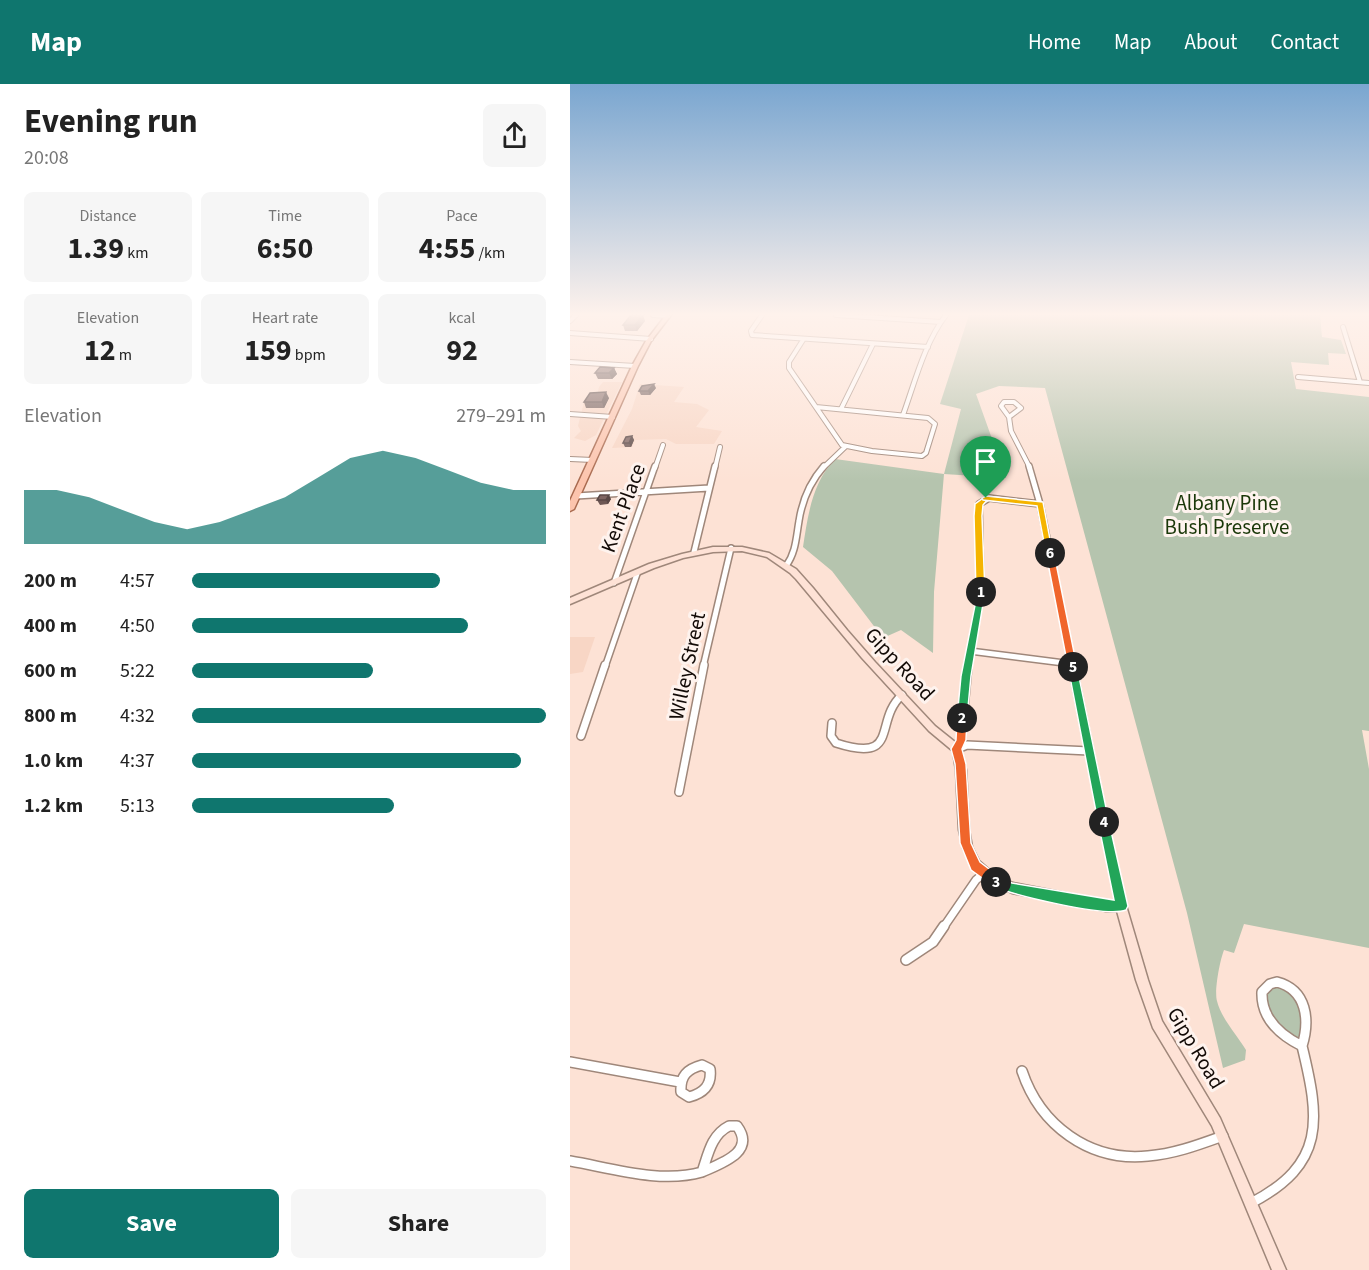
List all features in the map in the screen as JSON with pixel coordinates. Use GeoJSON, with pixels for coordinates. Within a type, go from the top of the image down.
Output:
{"type":"FeatureCollection","features":[{"type":"Feature","properties":{"kind":"main road"},"geometry":{"type":"LineString","coordinates":[[570,509],[633,370]]}},
{"type":"Feature","properties":{"kind":"street"},"geometry":{"type":"LineString","coordinates":[[791,370],[836,438],[845,447],[916,456],[924,455],[934,422],[928,418],[816,407]]}},
{"type":"Feature","properties":{"kind":"street"},"geometry":{"type":"LineString","coordinates":[[841,409],[860,370]]}},
{"type":"Feature","properties":{"kind":"street"},"geometry":{"type":"LineString","coordinates":[[903,415],[919,370]]}},
{"type":"Feature","properties":{"kind":"street"},"geometry":{"type":"LineString","coordinates":[[1355,370],[1359,382]]}},
{"type":"Feature","properties":{"kind":"street"},"geometry":{"type":"LineString","coordinates":[[1298,377],[1369,383]]}},
{"type":"Feature","properties":{"kind":"street"},"geometry":{"type":"LineString","coordinates":[[1009,417],[1003,411],[1002,404],[1011,402],[1021,406],[1009,417],[1008,423],[1033,472],[1041,504],[1121,906],[1106,906],[1000,884],[983,874],[971,859],[965,843],[961,764],[957,749],[961,740],[970,651],[981,592],[979,504],[989,498],[1041,504]]}},
{"type":"Feature","properties":{"kind":"street"},"geometry":{"type":"LineString","coordinates":[[570,414],[613,417]]}},
{"type":"Feature","properties":{"kind":"street","name":"Kent Place"},"geometry":{"type":"LineString","coordinates":[[614,583],[663,445]]}},
{"type":"Feature","properties":{"kind":"street"},"geometry":{"type":"LineString","coordinates":[[694,552],[720,447]]}},
{"type":"Feature","properties":{"kind":"street"},"geometry":{"type":"LineString","coordinates":[[786,566],[795,553],[800,514],[817,473],[845,447]]}},
{"type":"Feature","properties":{"kind":"street"},"geometry":{"type":"LineString","coordinates":[[570,459],[592,460]]}},
{"type":"Feature","properties":{"kind":"street"},"geometry":{"type":"LineString","coordinates":[[576,495],[709,488]]}},
{"type":"Feature","properties":{"kind":"street","name":"Gipp Road"},"geometry":{"type":"LineString","coordinates":[[570,601],[694,552],[731,548],[761,553],[786,566],[803,582],[851,641],[957,749]]}},
{"type":"Feature","properties":{"kind":"street","name":"Willey Street"},"geometry":{"type":"LineString","coordinates":[[679,792],[713,618],[731,548]]}},
{"type":"Feature","properties":{"kind":"street"},"geometry":{"type":"LineString","coordinates":[[581,736],[637,574]]}},
{"type":"Feature","properties":{"kind":"street"},"geometry":{"type":"LineString","coordinates":[[970,651],[1072,664]]}},
{"type":"Feature","properties":{"kind":"street"},"geometry":{"type":"LineString","coordinates":[[832,723],[832,739],[836,743],[868,749],[875,748],[882,741],[894,701],[902,695]]}},
{"type":"Feature","properties":{"kind":"street"},"geometry":{"type":"LineString","coordinates":[[957,749],[967,745],[1089,751]]}},
{"type":"Feature","properties":{"kind":"street"},"geometry":{"type":"LineString","coordinates":[[906,960],[933,942],[975,880],[983,874]]}},
{"type":"Feature","properties":{"kind":"street","name":"Gipp Road"},"geometry":{"type":"LineString","coordinates":[[1121,906],[1154,1017],[1223,1136],[1279,1270]]}},
{"type":"Feature","properties":{"kind":"street"},"geometry":{"type":"LineString","coordinates":[[1251,1203],[1272,1194],[1292,1178],[1310,1148],[1314,1125],[1312,1094],[1302,1046],[1306,1032],[1304,1003],[1289,986],[1283,983],[1270,984],[1262,992],[1262,1007],[1284,1035],[1302,1046]]}},
{"type":"Feature","properties":{"kind":"street"},"geometry":{"type":"LineString","coordinates":[[570,1062],[680,1082]]}},
{"type":"Feature","properties":{"kind":"street"},"geometry":{"type":"LineString","coordinates":[[1022,1071],[1029,1092],[1041,1113],[1060,1131],[1087,1149],[1116,1157],[1147,1157],[1186,1150],[1223,1136]]}},
{"type":"Feature","properties":{"kind":"street"},"geometry":{"type":"LineString","coordinates":[[570,1161],[677,1177],[702,1172],[723,1163],[744,1147],[743,1137],[737,1126],[724,1128],[715,1138],[702,1172]]}},
{"type":"Feature","properties":{"kind":"shaded area"},"geometry":{"type":"Polygon","coordinates":[[[603,382],[622,382],[596,435],[585,441],[574,438],[581,431],[578,426],[587,396],[597,396],[603,382]]]}},
{"type":"Feature","properties":{"kind":"shaded area"},"geometry":{"type":"Polygon","coordinates":[[[640,384],[684,387],[674,402],[697,404],[709,410],[696,427],[722,431],[714,444],[676,444],[666,439],[635,440],[632,447],[612,448],[632,409],[640,384]]]}},
{"type":"Feature","properties":{"kind":"shaded area"},"geometry":{"type":"Polygon","coordinates":[[[570,637],[595,637],[583,672],[570,674],[570,637]]]}},
{"type":"Feature","properties":{"kind":"green space","name":"Albany Pine Bush Preserve"},"geometry":{"type":"Polygon","coordinates":[[[951,370],[1293,370],[1296,389],[1369,397],[1369,731],[1362,730],[1369,769],[1369,948],[1244,924],[1234,953],[1224,950],[1216,996],[1222,1014],[1246,1050],[1245,1060],[1223,1068],[1187,913],[1045,388],[999,386],[976,394],[1006,478],[944,474],[961,409],[940,404],[951,370]]]}},
{"type":"Feature","properties":{"kind":"green space"},"geometry":{"type":"Polygon","coordinates":[[[835,459],[944,474],[934,592],[933,653],[901,630],[883,638],[832,571],[803,547],[809,511],[816,489],[827,468],[835,459]]]}},
{"type":"Feature","properties":{"kind":"green space"},"geometry":{"type":"Polygon","coordinates":[[[1284,985],[1299,999],[1304,1022],[1300,1043],[1275,1024],[1263,996],[1274,986],[1284,985]]]}},
{"type":"Feature","properties":{"kind":"building"},"geometry":{"type":"Polygon","coordinates":[[[597,370],[612,370],[609,373],[595,373],[597,370]]]}},
{"type":"Feature","properties":{"kind":"building"},"geometry":{"type":"Polygon","coordinates":[[[654,384],[648,391],[639,391],[642,386],[654,384]]]}},
{"type":"Feature","properties":{"kind":"building"},"geometry":{"type":"Polygon","coordinates":[[[606,392],[602,402],[584,402],[590,393],[606,392]]]}},
{"type":"Feature","properties":{"kind":"building"},"geometry":{"type":"Polygon","coordinates":[[[632,436],[629,443],[623,443],[626,437],[632,436]]]}},
{"type":"Feature","properties":{"kind":"building"},"geometry":{"type":"Polygon","coordinates":[[[600,495],[609,495],[606,500],[597,500],[600,495]]]}},
{"type":"Feature","properties":{"kind":"route"},"geometry":{"type":"LineString","coordinates":[[986,498],[1041,504],[1121,906],[1106,906],[1000,884],[983,874],[967,851],[961,764],[957,749],[961,740],[966,676],[981,592],[979,504],[986,498]]}}]}
